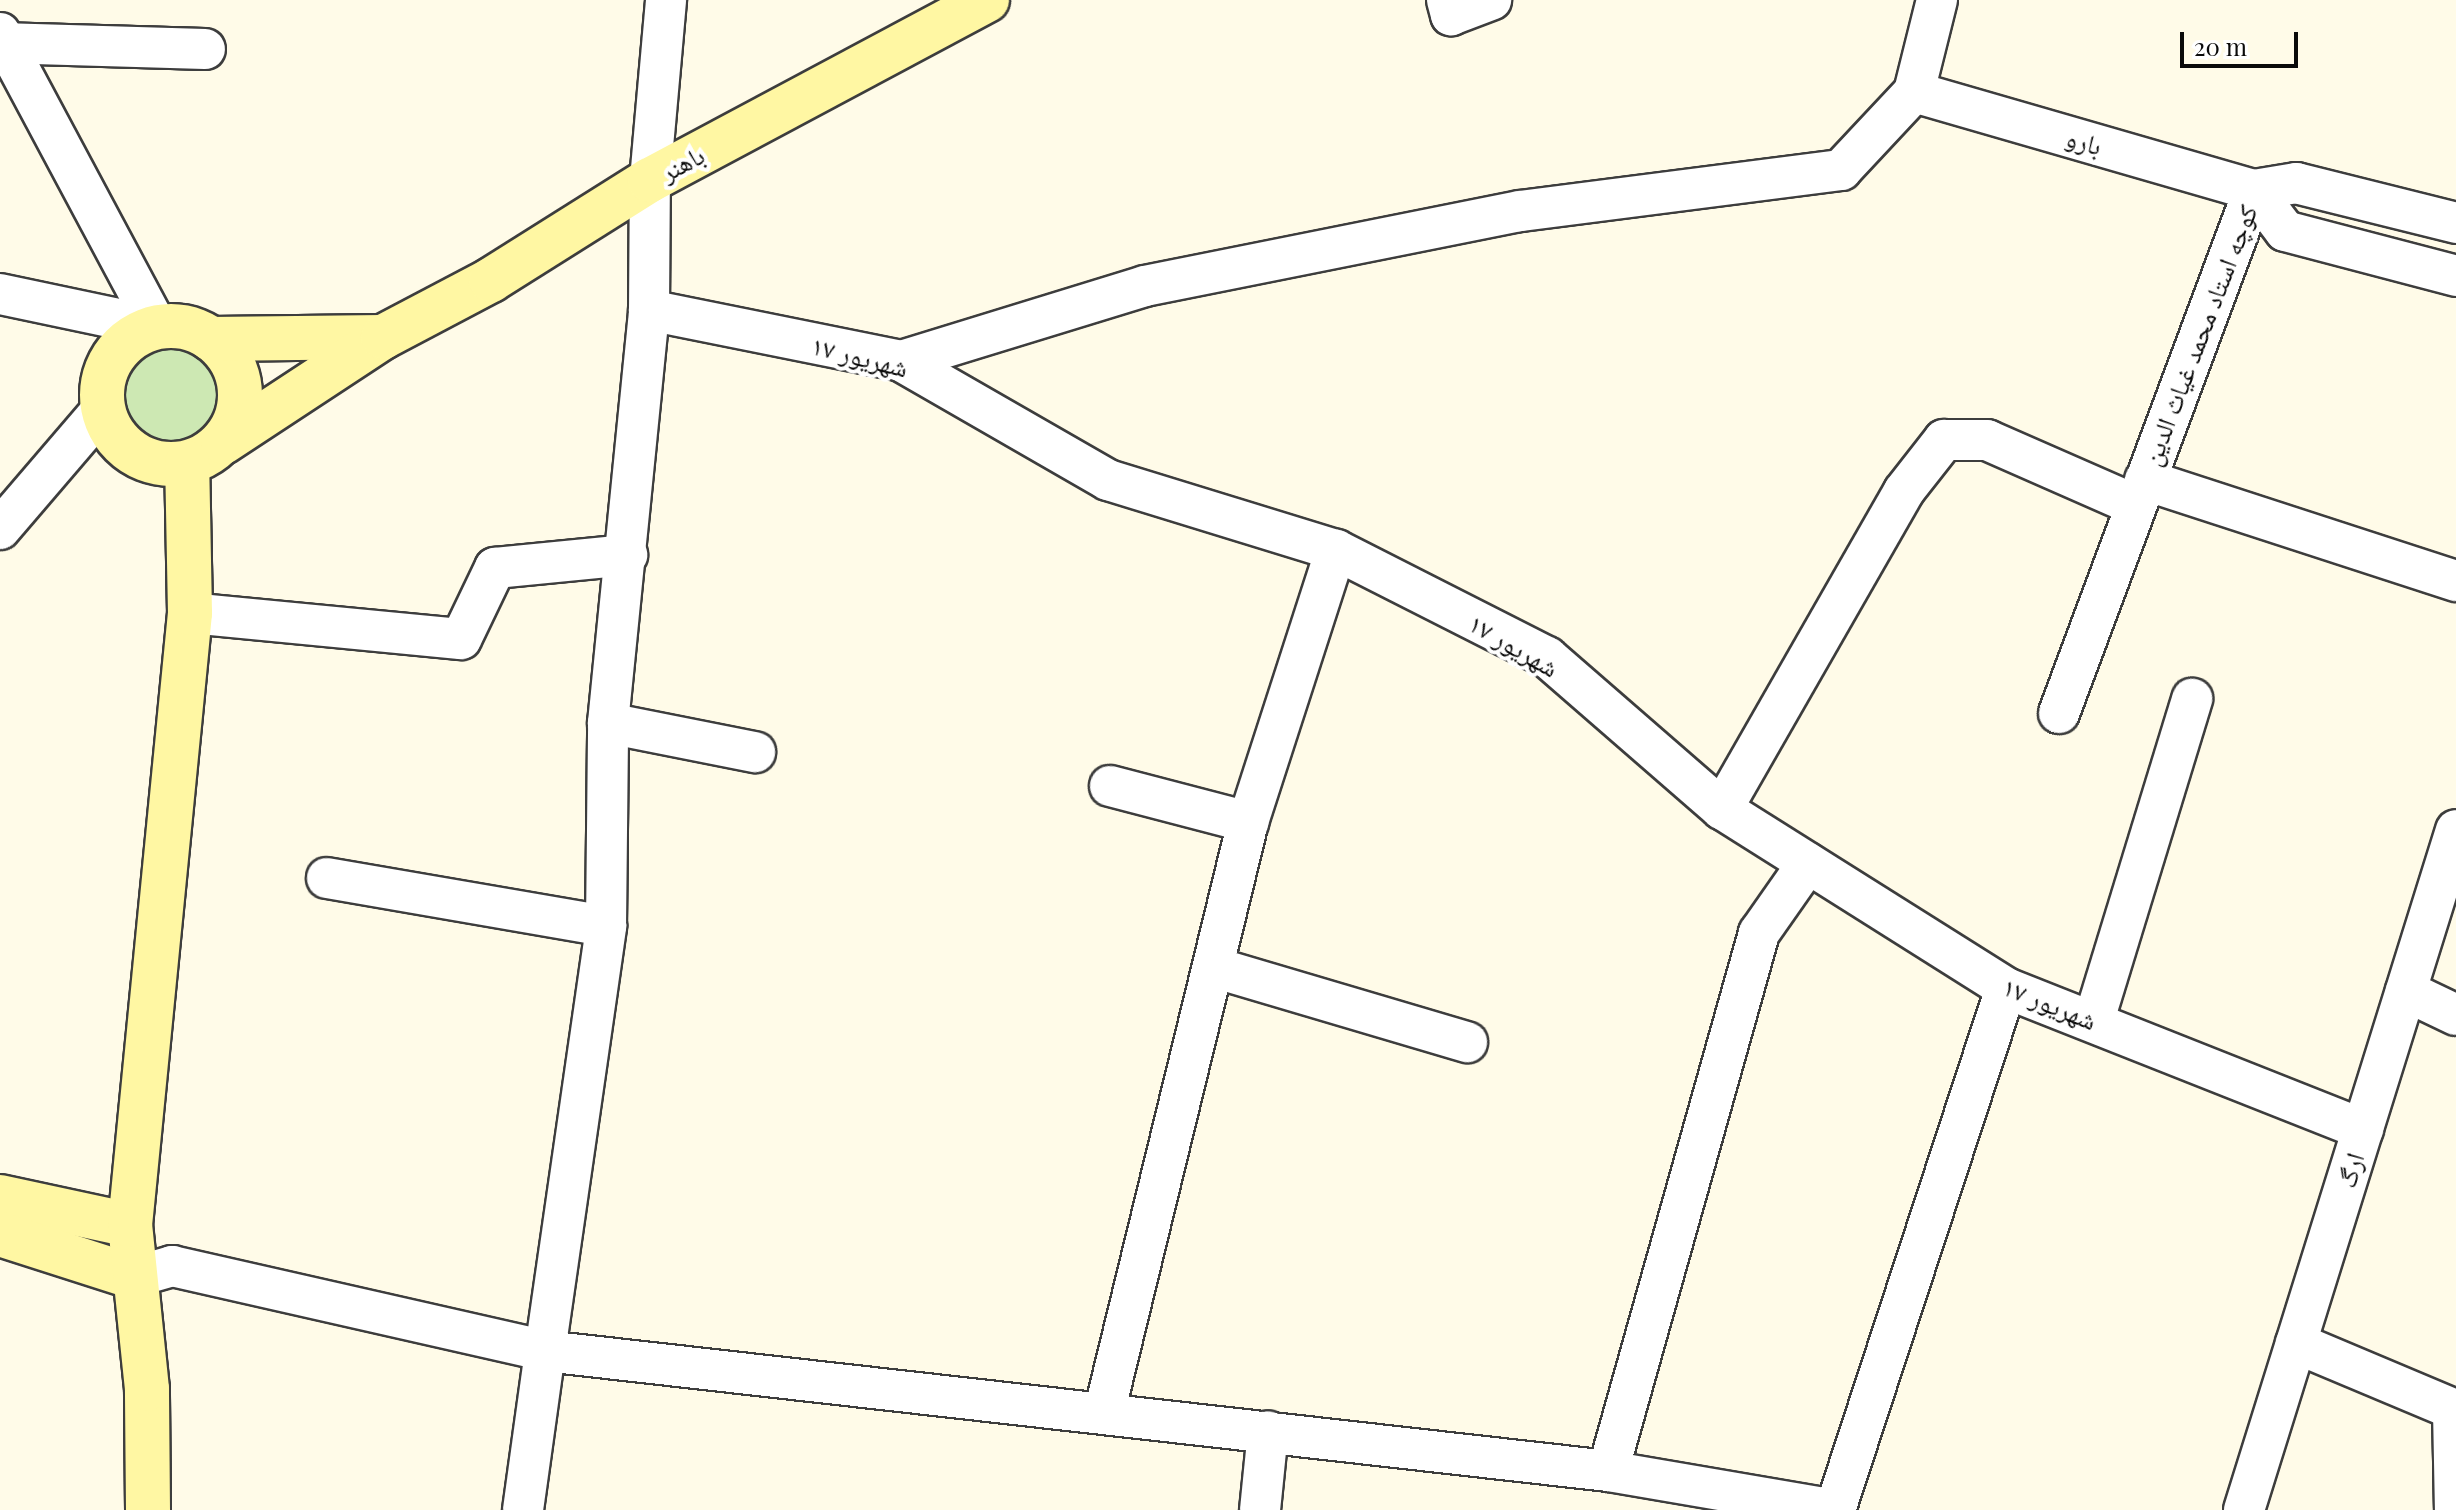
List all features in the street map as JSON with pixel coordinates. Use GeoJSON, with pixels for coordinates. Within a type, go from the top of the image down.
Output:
{"type":"FeatureCollection","features":[{"type":"Feature","properties":{"kind":"street"},"geometry":{"type":"LineString","coordinates":[[523,1510],[606,926],[608,723],[649,310],[650,180],[666,0]]}},
{"type":"Feature","properties":{"kind":"street","name":"باهنر"},"geometry":{"type":"LineString","coordinates":[[205,453],[383,337],[491,280],[650,180],[987,0]]}},
{"type":"Feature","properties":{"kind":"street"},"geometry":{"type":"LineString","coordinates":[[1447,0],[1451,15],[1491,0]]}},
{"type":"Feature","properties":{"kind":"street"},"geometry":{"type":"LineString","coordinates":[[901,361],[1160,283],[1520,211],[1841,170],[1914,92],[1937,0]]}},
{"type":"Feature","properties":{"kind":"street"},"geometry":{"type":"LineString","coordinates":[[1,40],[205,49]]}},
{"type":"Feature","properties":{"kind":"street"},"geometry":{"type":"LineString","coordinates":[[1,40],[157,327]]}},
{"type":"Feature","properties":{"kind":"street","name":"بارو"},"geometry":{"type":"LineString","coordinates":[[1914,92],[2254,190],[2296,183],[2456,223]]}},
{"type":"Feature","properties":{"kind":"street"},"geometry":{"type":"LineString","coordinates":[[2254,190],[2285,231],[2456,276]]}},
{"type":"Feature","properties":{"kind":"street","name":"کوچه استاد محمد غیاث الدین"},"geometry":{"type":"LineString","coordinates":[[2059,713],[2254,190]]}},
{"type":"Feature","properties":{"kind":"street"},"geometry":{"type":"LineString","coordinates":[[0,294],[157,327],[185,327],[211,339],[230,358],[240,384],[234,425],[205,453],[159,464],[133,454],[113,435],[102,410],[102,383],[112,357],[131,338],[157,327]]}},
{"type":"Feature","properties":{"kind":"street","name":"۱۷ شهریور"},"geometry":{"type":"LineString","coordinates":[[649,310],[901,361],[1108,480],[1336,550],[1547,657],[1722,809],[2006,988],[2094,1020],[2363,1129]]}},
{"type":"Feature","properties":{"kind":"street","name":"باهنر"},"geometry":{"type":"LineString","coordinates":[[211,339],[383,337]]}},
{"type":"Feature","properties":{"kind":"street"},"geometry":{"type":"LineString","coordinates":[[0,529],[102,410]]}},
{"type":"Feature","properties":{"kind":"street"},"geometry":{"type":"LineString","coordinates":[[1722,809],[1904,491],[1944,440],[1987,440],[2140,492],[2456,581]]}},
{"type":"Feature","properties":{"kind":"street"},"geometry":{"type":"LineString","coordinates":[[148,1510],[147,1389],[153,1272],[130,1225],[205,453]]}},
{"type":"Feature","properties":{"kind":"street"},"geometry":{"type":"LineString","coordinates":[[1104,1413],[1248,822],[1336,550]]}},
{"type":"Feature","properties":{"kind":"street"},"geometry":{"type":"LineString","coordinates":[[190,613],[461,639],[495,568],[627,555]]}},
{"type":"Feature","properties":{"kind":"street"},"geometry":{"type":"LineString","coordinates":[[2094,1020],[2192,699]]}},
{"type":"Feature","properties":{"kind":"street"},"geometry":{"type":"LineString","coordinates":[[608,723],[755,752]]}},
{"type":"Feature","properties":{"kind":"street"},"geometry":{"type":"LineString","coordinates":[[1110,786],[1248,822]]}},
{"type":"Feature","properties":{"kind":"street","name":"ارگ"},"geometry":{"type":"LineString","coordinates":[[2244,1510],[2456,830]]}},
{"type":"Feature","properties":{"kind":"street"},"geometry":{"type":"LineString","coordinates":[[1608,1471],[1759,933],[1808,863]]}},
{"type":"Feature","properties":{"kind":"street"},"geometry":{"type":"LineString","coordinates":[[327,878],[606,926]]}},
{"type":"Feature","properties":{"kind":"street"},"geometry":{"type":"LineString","coordinates":[[1213,967],[1467,1042]]}},
{"type":"Feature","properties":{"kind":"street"},"geometry":{"type":"LineString","coordinates":[[0,1234],[153,1272],[545,1351],[1608,1471],[1835,1510],[2006,988]]}},
{"type":"Feature","properties":{"kind":"street"},"geometry":{"type":"LineString","coordinates":[[2406,991],[2456,1015]]}},
{"type":"Feature","properties":{"kind":"street"},"geometry":{"type":"LineString","coordinates":[[0,1197],[130,1225]]}},
{"type":"Feature","properties":{"kind":"street"},"geometry":{"type":"LineString","coordinates":[[2296,1343],[2453,1409],[2455,1510]]}},
{"type":"Feature","properties":{"kind":"street"},"geometry":{"type":"LineString","coordinates":[[1260,1510],[1268,1431]]}},
{"type":"Feature","properties":{"kind":"green space"},"geometry":{"type":"Polygon","coordinates":[[[169,340],[189,344],[206,355],[217,372],[221,392],[217,412],[206,429],[189,440],[169,444],[149,440],[132,429],[121,412],[117,392],[121,372],[132,355],[149,344],[169,340]]]}}]}
